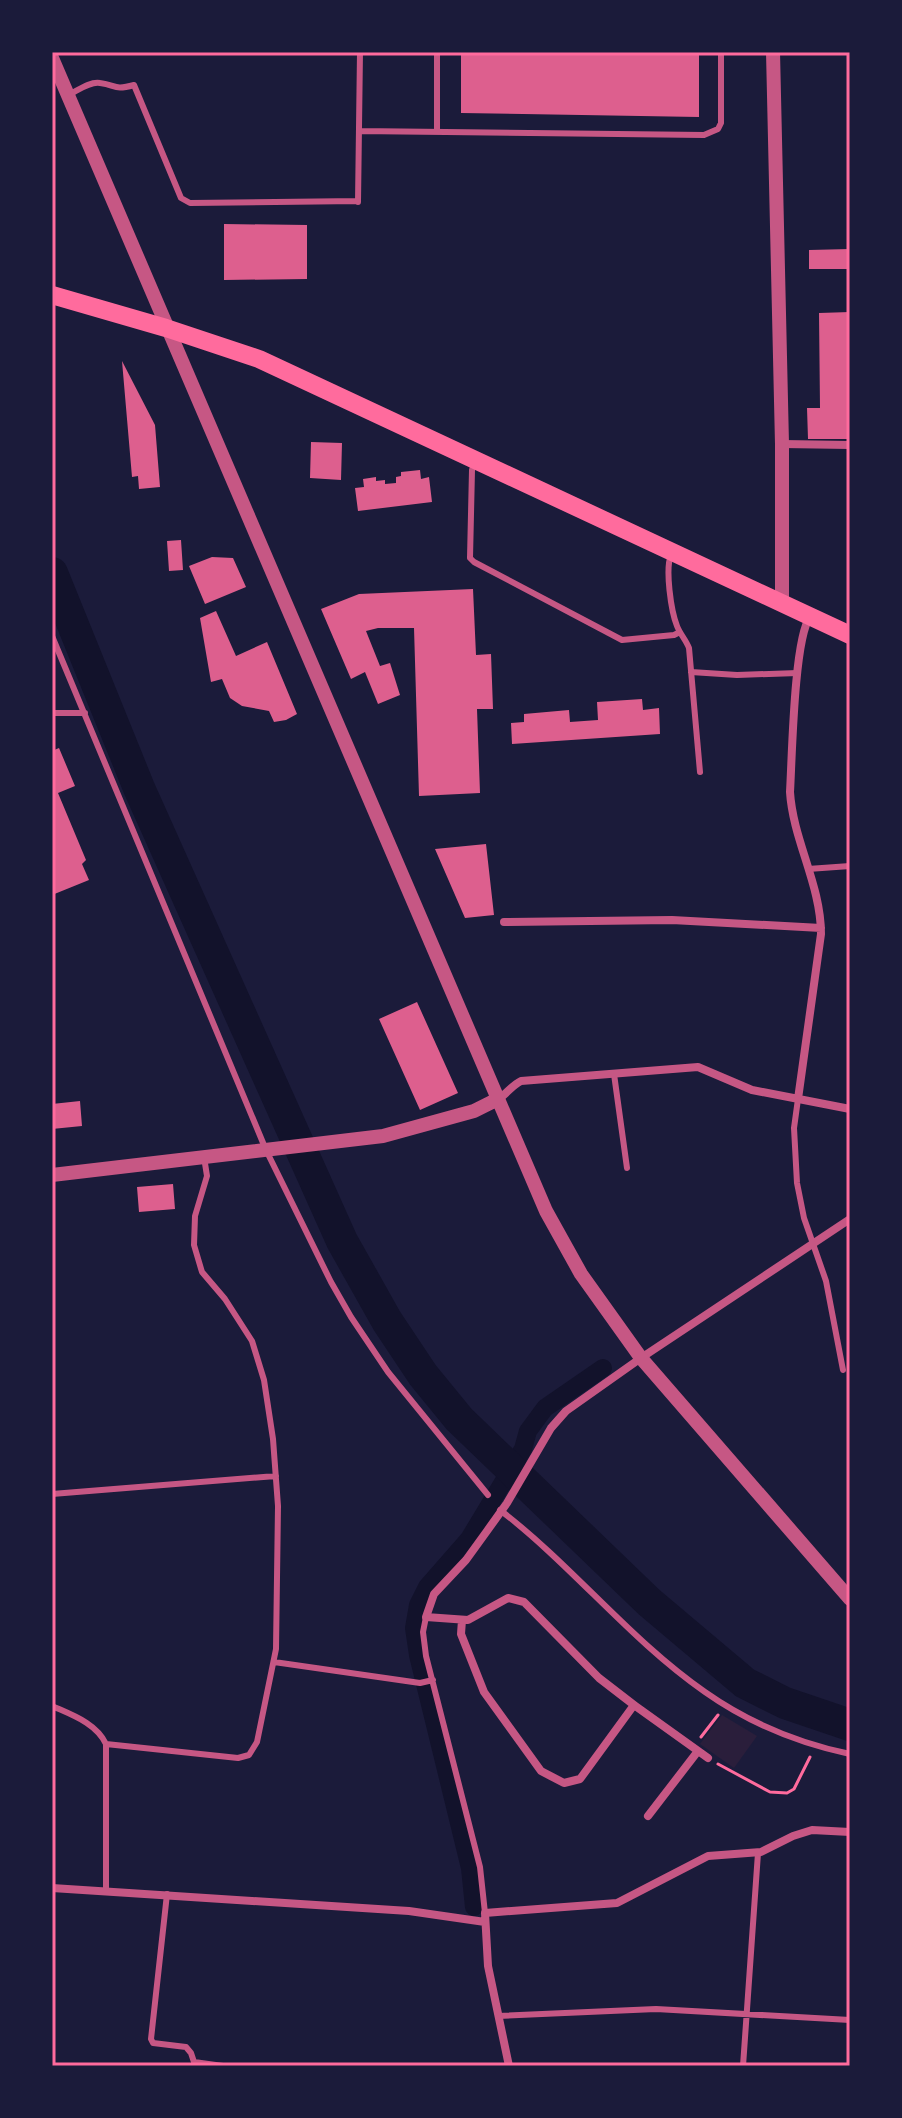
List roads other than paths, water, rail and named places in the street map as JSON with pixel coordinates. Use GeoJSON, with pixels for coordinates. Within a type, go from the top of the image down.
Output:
{"type":"FeatureCollection","features":[{"type":"Feature","properties":{"kind":"main road"},"geometry":{"type":"LineString","coordinates":[[52,295],[259,359],[850,635]]}},
{"type":"Feature","properties":{"kind":"street"},"geometry":{"type":"LineString","coordinates":[[773,52],[782,444],[782,604]]}},
{"type":"Feature","properties":{"kind":"street"},"geometry":{"type":"LineString","coordinates":[[52,58],[496,1100],[563,1242],[596,1298],[641,1358],[850,1599]]}},
{"type":"Feature","properties":{"kind":"street"},"geometry":{"type":"LineString","coordinates":[[782,444],[850,445]]}},
{"type":"Feature","properties":{"kind":"street"},"geometry":{"type":"LineString","coordinates":[[798,1099],[821,928],[790,792],[798,673],[804,628],[810,616]]}},
{"type":"Feature","properties":{"kind":"street"},"geometry":{"type":"LineString","coordinates":[[504,922],[672,920],[821,928]]}},
{"type":"Feature","properties":{"kind":"street"},"geometry":{"type":"LineString","coordinates":[[52,1175],[406,1131],[474,1111],[505,1095],[521,1081],[682,1066],[698,1067],[752,1090],[850,1109]]}},
{"type":"Feature","properties":{"kind":"street"},"geometry":{"type":"LineString","coordinates":[[708,1758],[599,1678],[519,1599],[508,1598],[473,1618],[426,1617],[434,1594],[466,1560],[504,1507],[551,1428],[566,1411],[850,1219]]}},
{"type":"Feature","properties":{"kind":"street"},"geometry":{"type":"LineString","coordinates":[[462,1620],[461,1634],[490,1702],[541,1771],[564,1783],[580,1779],[634,1705]]}},
{"type":"Feature","properties":{"kind":"street"},"geometry":{"type":"LineString","coordinates":[[648,1816],[696,1749]]}},
{"type":"Feature","properties":{"kind":"street"},"geometry":{"type":"LineString","coordinates":[[52,1888],[485,1918],[617,1903],[708,1856],[758,1853],[812,1830],[850,1832]]}},
{"type":"Feature","properties":{"kind":"street"},"geometry":{"type":"LineString","coordinates":[[485,1918],[488,1966],[509,2066]]}},
{"type":"Feature","properties":{"kind":"lane"},"geometry":{"type":"LineString","coordinates":[[68,95],[95,83],[115,89],[134,85],[181,198],[190,203],[358,202],[360,52]]}},
{"type":"Feature","properties":{"kind":"lane"},"geometry":{"type":"LineString","coordinates":[[437,52],[437,132]]}},
{"type":"Feature","properties":{"kind":"lane"},"geometry":{"type":"LineString","coordinates":[[359,131],[712,134],[721,123],[721,52]]}},
{"type":"Feature","properties":{"kind":"lane"},"geometry":{"type":"LineString","coordinates":[[475,460],[472,470],[470,558],[474,562],[622,640],[680,632]]}},
{"type":"Feature","properties":{"kind":"lane"},"geometry":{"type":"LineString","coordinates":[[673,552],[668,564],[673,611],[680,632],[688,643],[700,772]]}},
{"type":"Feature","properties":{"kind":"lane"},"geometry":{"type":"LineString","coordinates":[[52,636],[270,1150],[351,1317],[388,1372],[488,1495]]}},
{"type":"Feature","properties":{"kind":"lane"},"geometry":{"type":"LineString","coordinates":[[691,672],[737,675],[798,673]]}},
{"type":"Feature","properties":{"kind":"lane"},"geometry":{"type":"LineString","coordinates":[[52,713],[85,713]]}},
{"type":"Feature","properties":{"kind":"lane"},"geometry":{"type":"LineString","coordinates":[[808,869],[850,866]]}},
{"type":"Feature","properties":{"kind":"lane"},"geometry":{"type":"LineString","coordinates":[[614,1074],[627,1168]]}},
{"type":"Feature","properties":{"kind":"lane"},"geometry":{"type":"LineString","coordinates":[[798,1099],[794,1128],[797,1183],[804,1218],[826,1281],[843,1370]]}},
{"type":"Feature","properties":{"kind":"lane"},"geometry":{"type":"LineString","coordinates":[[106,1744],[238,1758],[249,1755],[257,1742],[274,1662],[278,1547],[270,1405],[252,1341],[202,1272],[194,1245],[195,1216],[207,1176],[204,1157]]}},
{"type":"Feature","properties":{"kind":"lane"},"geometry":{"type":"LineString","coordinates":[[52,1494],[276,1476]]}},
{"type":"Feature","properties":{"kind":"lane"},"geometry":{"type":"LineString","coordinates":[[504,1507],[670,1665],[725,1705],[779,1734],[850,1754]]}},
{"type":"Feature","properties":{"kind":"lane"},"geometry":{"type":"LineString","coordinates":[[426,1617],[423,1632],[480,1867],[485,1918]]}},
{"type":"Feature","properties":{"kind":"lane"},"geometry":{"type":"LineString","coordinates":[[274,1662],[420,1683],[433,1680]]}},
{"type":"Feature","properties":{"kind":"lane"},"geometry":{"type":"LineString","coordinates":[[52,1706],[85,1722],[98,1732],[106,1744],[106,1891]]}},
{"type":"Feature","properties":{"kind":"lane"},"geometry":{"type":"LineString","coordinates":[[743,2066],[758,1853]]}},
{"type":"Feature","properties":{"kind":"lane"},"geometry":{"type":"LineString","coordinates":[[167,1894],[151,2039],[153,2043],[186,2047],[194,2062],[223,2066]]}},
{"type":"Feature","properties":{"kind":"lane"},"geometry":{"type":"LineString","coordinates":[[498,2016],[656,2009],[850,2020]]}},
{"type":"Feature","properties":{"kind":"waterway"},"geometry":{"type":"LineString","coordinates":[[52,573],[139,788],[342,1241],[387,1321],[423,1375],[459,1419],[649,1602],[745,1683],[785,1703],[850,1725]]}},
{"type":"Feature","properties":{"kind":"waterway"},"geometry":{"type":"LineString","coordinates":[[474,1907],[470,1868],[418,1655],[414,1628],[418,1605],[427,1587],[469,1539],[523,1449],[528,1431],[545,1408],[603,1368]]}}]}
